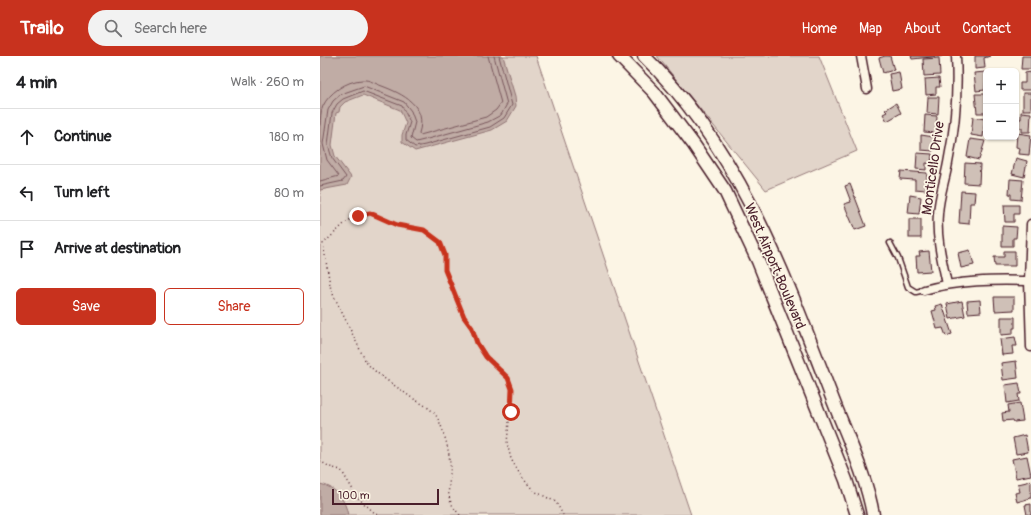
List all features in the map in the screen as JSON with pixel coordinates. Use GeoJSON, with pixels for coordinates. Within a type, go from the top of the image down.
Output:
{"type":"FeatureCollection","features":[{"type":"Feature","properties":{"kind":"main road","name":"West Airport Boulevard"},"geometry":{"type":"LineString","coordinates":[[619,56],[654,92],[694,145],[725,191],[758,261],[846,480],[857,515]]}},
{"type":"Feature","properties":{"kind":"main road","name":"West Airport Boulevard"},"geometry":{"type":"LineString","coordinates":[[644,56],[669,81],[709,134],[739,180],[759,220],[822,373],[863,480],[873,515]]}},
{"type":"Feature","properties":{"kind":"main road"},"geometry":{"type":"LineString","coordinates":[[694,145],[709,134]]}},
{"type":"Feature","properties":{"kind":"main road"},"geometry":{"type":"LineString","coordinates":[[806,380],[822,373]]}},
{"type":"Feature","properties":{"kind":"street"},"geometry":{"type":"LineString","coordinates":[[861,56],[867,89]]}},
{"type":"Feature","properties":{"kind":"street","name":"Monticello Drive"},"geometry":{"type":"LineString","coordinates":[[947,284],[939,244],[938,215],[940,189],[948,164],[954,120],[956,56]]}},
{"type":"Feature","properties":{"kind":"street"},"geometry":{"type":"LineString","coordinates":[[1031,224],[1031,347]]}},
{"type":"Feature","properties":{"kind":"street"},"geometry":{"type":"LineString","coordinates":[[924,290],[947,284],[981,280],[1030,281]]}},
{"type":"Feature","properties":{"kind":"lane"},"geometry":{"type":"LineString","coordinates":[[890,244],[898,258],[908,287],[916,292],[924,290]]}},
{"type":"Feature","properties":{"kind":"path"},"geometry":{"type":"LineString","coordinates":[[460,515],[452,507],[448,496],[450,465],[448,450],[438,418],[397,386],[374,372],[363,357],[331,290],[322,244],[346,222],[358,216],[370,213],[397,225],[424,230],[440,242],[445,255],[445,270],[464,317],[472,328],[477,343],[486,357],[508,378],[512,389],[507,443],[511,459],[521,476],[534,492],[556,502],[563,515]]}},
{"type":"Feature","properties":{"kind":"path"},"geometry":{"type":"LineString","coordinates":[[320,461],[330,467],[341,470],[358,498],[378,515]]}},
{"type":"Feature","properties":{"kind":"shaded area"},"geometry":{"type":"Polygon","coordinates":[[[320,56],[536,56],[691,515],[320,515],[320,56]]]}},
{"type":"Feature","properties":{"kind":"shaded area"},"geometry":{"type":"Polygon","coordinates":[[[657,56],[819,56],[857,151],[766,190],[657,56]]]}},
{"type":"Feature","properties":{"kind":"water"},"geometry":{"type":"Polygon","coordinates":[[[320,56],[503,56],[515,96],[516,106],[507,121],[492,130],[415,151],[402,142],[402,135],[406,123],[400,110],[363,95],[345,102],[340,107],[339,112],[336,113],[332,145],[335,156],[351,177],[347,185],[320,190],[320,56]]]}},
{"type":"Feature","properties":{"kind":"water"},"geometry":{"type":"Polygon","coordinates":[[[320,484],[331,488],[339,495],[345,504],[348,515],[320,515],[320,484]]]}},
{"type":"Feature","properties":{"kind":"building"},"geometry":{"type":"Polygon","coordinates":[[[890,56],[894,70],[883,73],[879,58],[890,56]]]}},
{"type":"Feature","properties":{"kind":"building"},"geometry":{"type":"Polygon","coordinates":[[[911,56],[942,56],[912,59],[911,56]]]}},
{"type":"Feature","properties":{"kind":"building"},"geometry":{"type":"Polygon","coordinates":[[[975,56],[990,56],[984,58],[985,68],[975,69],[975,56]]]}},
{"type":"Feature","properties":{"kind":"building"},"geometry":{"type":"Polygon","coordinates":[[[1022,56],[1031,56],[1031,69],[1021,69],[1022,56]]]}},
{"type":"Feature","properties":{"kind":"building"},"geometry":{"type":"Polygon","coordinates":[[[939,58],[940,75],[924,76],[923,59],[939,58]]]}},
{"type":"Feature","properties":{"kind":"building"},"geometry":{"type":"Polygon","coordinates":[[[899,72],[902,89],[892,91],[889,74],[899,72]]]}},
{"type":"Feature","properties":{"kind":"building"},"geometry":{"type":"Polygon","coordinates":[[[983,72],[983,90],[976,91],[974,73],[983,72]]]}},
{"type":"Feature","properties":{"kind":"building"},"geometry":{"type":"Polygon","coordinates":[[[1031,72],[1031,90],[1020,90],[1020,83],[1025,83],[1025,73],[1031,72]]]}},
{"type":"Feature","properties":{"kind":"building"},"geometry":{"type":"Polygon","coordinates":[[[939,78],[940,87],[936,87],[936,94],[926,95],[925,79],[939,78]]]}},
{"type":"Feature","properties":{"kind":"building"},"geometry":{"type":"Polygon","coordinates":[[[1023,93],[1031,93],[1031,110],[1023,110],[1023,93]]]}},
{"type":"Feature","properties":{"kind":"building"},"geometry":{"type":"Polygon","coordinates":[[[975,94],[983,94],[983,113],[977,113],[975,94]]]}},
{"type":"Feature","properties":{"kind":"building"},"geometry":{"type":"Polygon","coordinates":[[[928,97],[939,97],[938,114],[927,113],[928,97]]]}},
{"type":"Feature","properties":{"kind":"building"},"geometry":{"type":"Polygon","coordinates":[[[896,103],[901,113],[887,121],[883,114],[887,112],[885,110],[896,103]]]}},
{"type":"Feature","properties":{"kind":"building"},"geometry":{"type":"Polygon","coordinates":[[[1021,112],[1031,113],[1030,132],[1022,132],[1022,128],[1019,128],[1019,119],[1021,119],[1021,112]]]}},
{"type":"Feature","properties":{"kind":"building"},"geometry":{"type":"Polygon","coordinates":[[[925,115],[937,116],[936,133],[924,132],[925,115]]]}},
{"type":"Feature","properties":{"kind":"building"},"geometry":{"type":"Polygon","coordinates":[[[973,117],[983,119],[983,137],[971,135],[973,117]]]}},
{"type":"Feature","properties":{"kind":"building"},"geometry":{"type":"Polygon","coordinates":[[[1019,133],[1031,135],[1029,155],[1019,154],[1020,148],[1016,147],[1016,140],[1019,140],[1019,133]]]}},
{"type":"Feature","properties":{"kind":"building"},"geometry":{"type":"Polygon","coordinates":[[[921,135],[934,137],[933,151],[921,150],[921,135]]]}},
{"type":"Feature","properties":{"kind":"building"},"geometry":{"type":"Polygon","coordinates":[[[970,139],[985,141],[979,160],[967,157],[970,139]]]}},
{"type":"Feature","properties":{"kind":"building"},"geometry":{"type":"Polygon","coordinates":[[[917,153],[932,154],[931,164],[926,163],[926,170],[916,169],[917,153]]]}},
{"type":"Feature","properties":{"kind":"building"},"geometry":{"type":"Polygon","coordinates":[[[1016,158],[1027,161],[1024,177],[1012,174],[1016,158]]]}},
{"type":"Feature","properties":{"kind":"building"},"geometry":{"type":"Polygon","coordinates":[[[965,163],[980,164],[979,184],[964,183],[965,163]]]}},
{"type":"Feature","properties":{"kind":"building"},"geometry":{"type":"Polygon","coordinates":[[[901,171],[927,173],[926,190],[915,189],[915,180],[900,179],[901,171]]]}},
{"type":"Feature","properties":{"kind":"building"},"geometry":{"type":"Polygon","coordinates":[[[1010,179],[1023,180],[1021,200],[1011,199],[1011,194],[1009,194],[1010,179]]]}},
{"type":"Feature","properties":{"kind":"building"},"geometry":{"type":"Polygon","coordinates":[[[850,184],[866,226],[855,230],[844,204],[851,202],[845,186],[850,184]]]}},
{"type":"Feature","properties":{"kind":"building"},"geometry":{"type":"Polygon","coordinates":[[[961,191],[975,192],[974,203],[970,203],[969,224],[959,223],[961,191]]]}},
{"type":"Feature","properties":{"kind":"building"},"geometry":{"type":"Polygon","coordinates":[[[910,195],[921,197],[919,214],[908,213],[910,195]]]}},
{"type":"Feature","properties":{"kind":"building"},"geometry":{"type":"Polygon","coordinates":[[[1004,205],[1019,205],[1019,214],[1014,214],[1014,222],[1005,222],[1004,205]]]}},
{"type":"Feature","properties":{"kind":"building"},"geometry":{"type":"Polygon","coordinates":[[[909,219],[921,219],[921,238],[909,238],[909,219]]]}},
{"type":"Feature","properties":{"kind":"building"},"geometry":{"type":"Polygon","coordinates":[[[1002,226],[1017,227],[1016,238],[1013,238],[1013,246],[1002,246],[1002,226]]]}},
{"type":"Feature","properties":{"kind":"building"},"geometry":{"type":"Polygon","coordinates":[[[970,250],[974,265],[961,268],[958,253],[970,250]]]}},
{"type":"Feature","properties":{"kind":"building"},"geometry":{"type":"Polygon","coordinates":[[[929,251],[931,271],[917,272],[916,256],[920,256],[919,252],[929,251]]]}},
{"type":"Feature","properties":{"kind":"building"},"geometry":{"type":"Polygon","coordinates":[[[1004,251],[1015,251],[1015,266],[995,266],[994,257],[1004,257],[1004,251]]]}},
{"type":"Feature","properties":{"kind":"building"},"geometry":{"type":"Polygon","coordinates":[[[994,297],[1014,297],[1014,310],[995,311],[994,297]]]}},
{"type":"Feature","properties":{"kind":"building"},"geometry":{"type":"Polygon","coordinates":[[[980,300],[981,312],[968,313],[967,301],[980,300]]]}},
{"type":"Feature","properties":{"kind":"building"},"geometry":{"type":"Polygon","coordinates":[[[962,301],[965,316],[950,319],[947,304],[962,301]]]}},
{"type":"Feature","properties":{"kind":"building"},"geometry":{"type":"Polygon","coordinates":[[[942,304],[952,334],[946,336],[943,328],[937,329],[932,311],[936,310],[935,306],[942,304]]]}},
{"type":"Feature","properties":{"kind":"building"},"geometry":{"type":"Polygon","coordinates":[[[1001,317],[1015,317],[1015,328],[1013,328],[1013,334],[1001,335],[1001,317]]]}},
{"type":"Feature","properties":{"kind":"building"},"geometry":{"type":"Polygon","coordinates":[[[1015,337],[1017,346],[1012,346],[1013,354],[1002,355],[1000,339],[1015,337]]]}},
{"type":"Feature","properties":{"kind":"building"},"geometry":{"type":"Polygon","coordinates":[[[1016,361],[1018,378],[1003,380],[1001,363],[1016,361]]]}},
{"type":"Feature","properties":{"kind":"building"},"geometry":{"type":"Polygon","coordinates":[[[1019,383],[1021,394],[1018,394],[1019,401],[1007,403],[1005,385],[1019,383]]]}},
{"type":"Feature","properties":{"kind":"building"},"geometry":{"type":"Polygon","coordinates":[[[1020,403],[1023,421],[1003,421],[1002,413],[1009,412],[1008,405],[1020,403]]]}},
{"type":"Feature","properties":{"kind":"building"},"geometry":{"type":"Polygon","coordinates":[[[1025,435],[1028,452],[1016,454],[1013,438],[1025,435]]]}},
{"type":"Feature","properties":{"kind":"building"},"geometry":{"type":"Polygon","coordinates":[[[1027,456],[1031,475],[1016,478],[1012,459],[1027,456]]]}},
{"type":"Feature","properties":{"kind":"building"},"geometry":{"type":"Polygon","coordinates":[[[1031,481],[1031,498],[1017,502],[1015,493],[1020,492],[1018,484],[1031,481]]]}},
{"type":"Feature","properties":{"kind":"building"},"geometry":{"type":"Polygon","coordinates":[[[1031,504],[1031,515],[1027,515],[1025,505],[1031,504]]]}},
{"type":"Feature","properties":{"kind":"route"},"geometry":{"type":"LineString","coordinates":[[358,216],[370,213],[397,225],[424,230],[440,242],[445,255],[445,270],[456,300],[464,317],[472,328],[477,343],[486,357],[508,378],[512,389],[511,412]]}}]}
